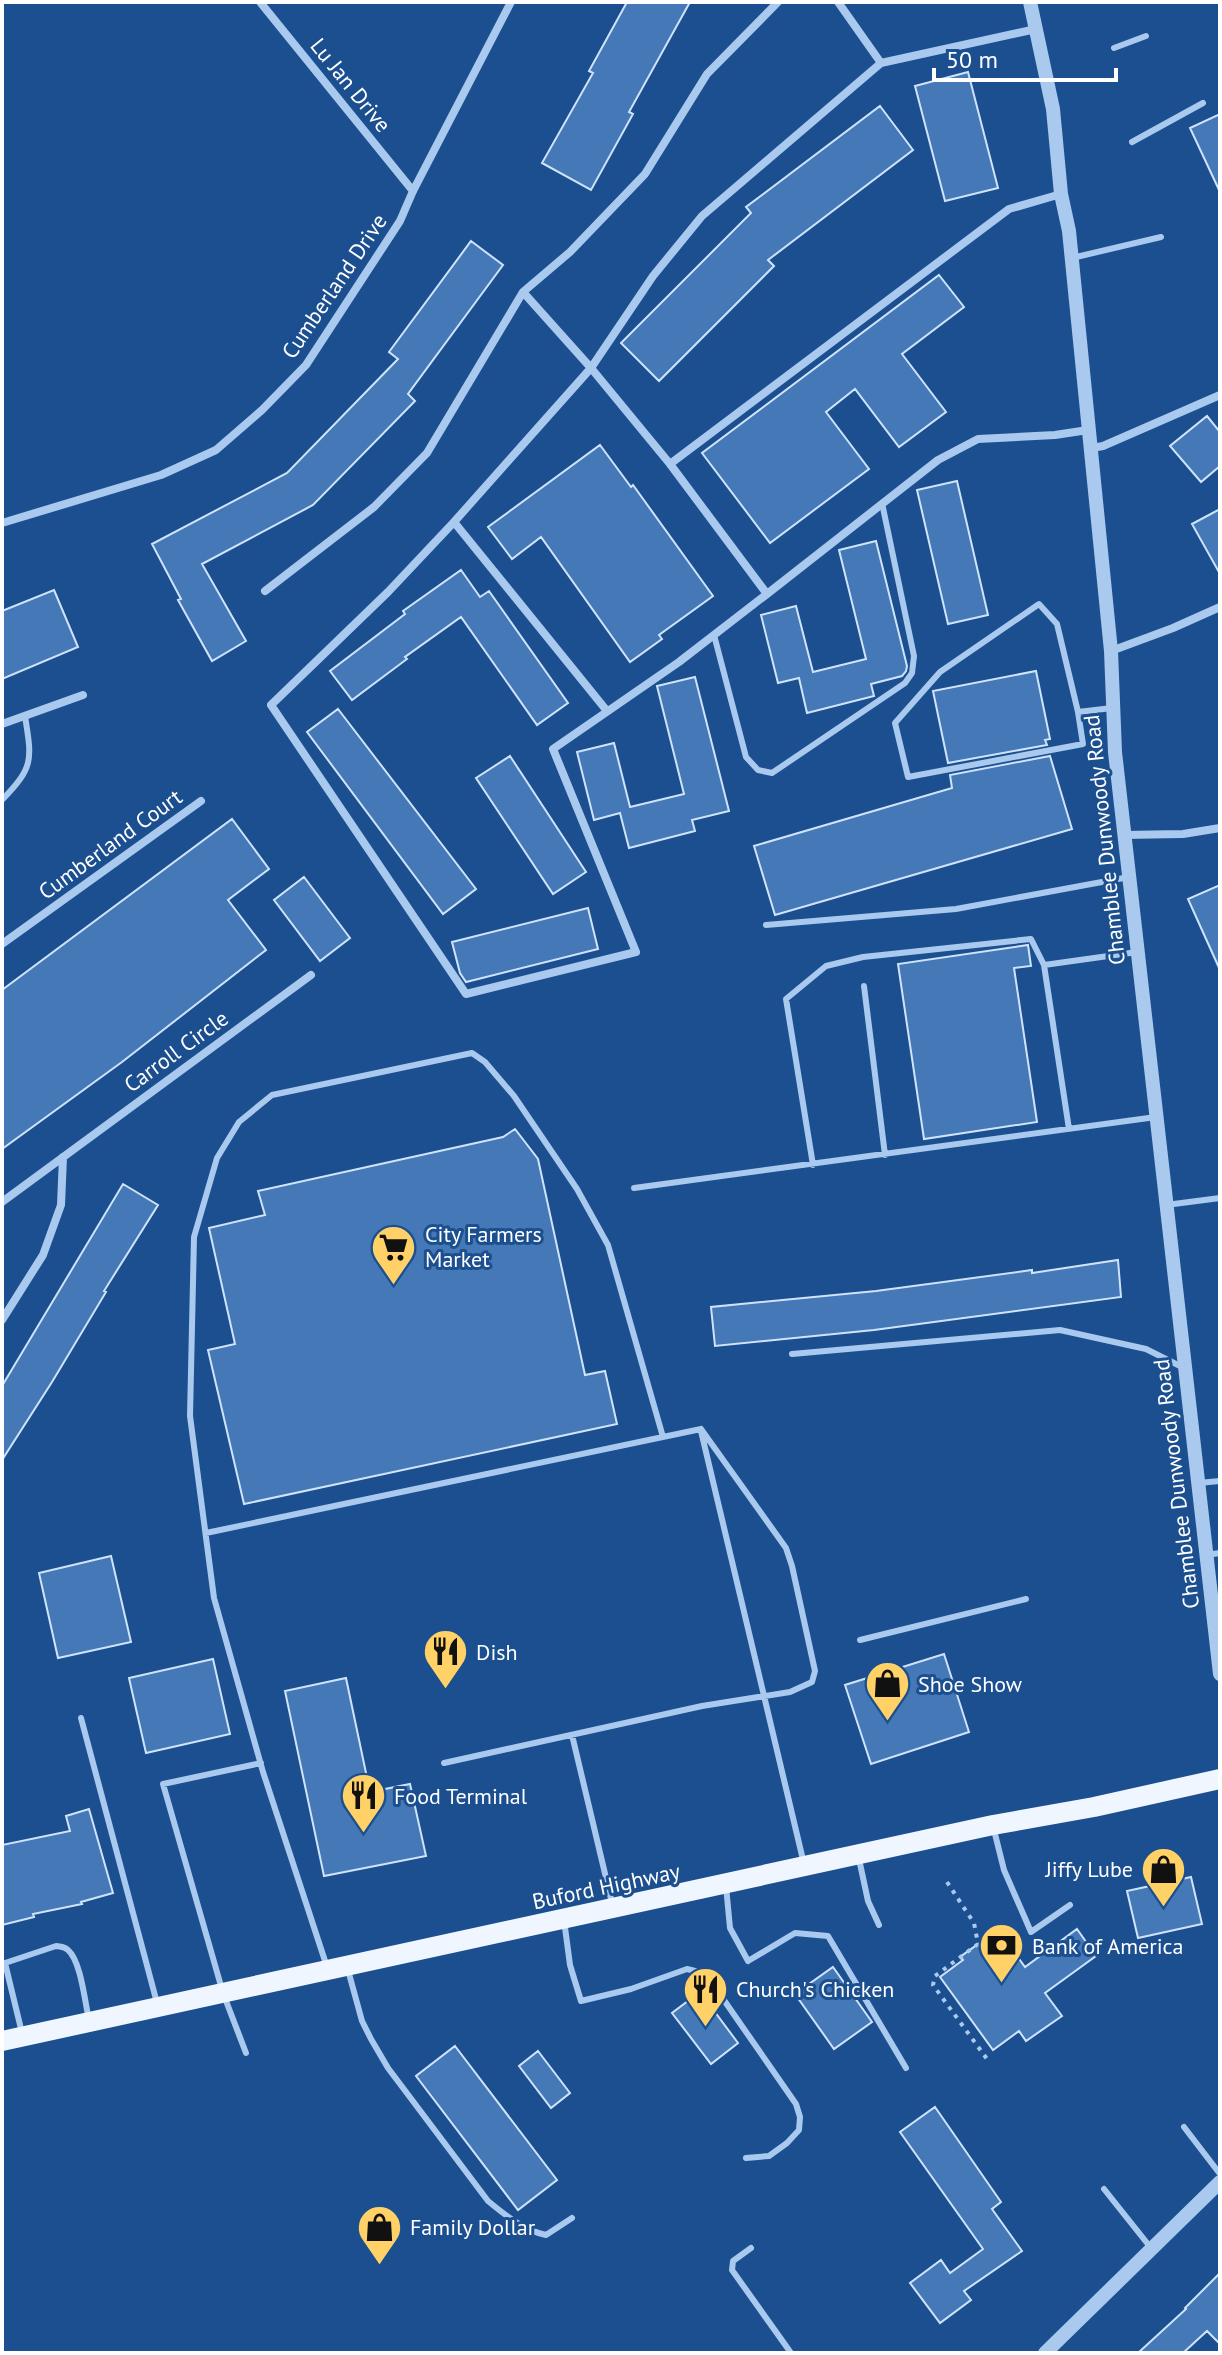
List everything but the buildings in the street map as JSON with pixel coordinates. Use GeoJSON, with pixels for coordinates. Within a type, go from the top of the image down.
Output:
{"type":"FeatureCollection","features":[{"type":"Feature","properties":{"kind":"main road","name":"Buford Highway"},"geometry":{"type":"LineString","coordinates":[[12,2039],[993,1825],[1094,1807],[1220,1779]]}},
{"type":"Feature","properties":{"kind":"street","name":"Lu Jan Drive"},"geometry":{"type":"LineString","coordinates":[[260,2],[413,191]]}},
{"type":"Feature","properties":{"kind":"street","name":"Cumberland Drive"},"geometry":{"type":"LineString","coordinates":[[2,523],[161,475],[216,450],[262,410],[306,365],[400,221],[511,2]]}},
{"type":"Feature","properties":{"kind":"street"},"geometry":{"type":"LineString","coordinates":[[265,591],[374,507],[427,453],[523,292],[570,252],[645,174],[707,74],[778,2]]}},
{"type":"Feature","properties":{"kind":"street"},"geometry":{"type":"LineString","coordinates":[[838,2],[881,63]]}},
{"type":"Feature","properties":{"kind":"street","name":"Chamblee Dunwoody Road"},"geometry":{"type":"LineString","coordinates":[[1030,2],[1053,109],[1061,194],[1069,231],[1111,651],[1112,708],[1124,835],[1198,1483],[1213,1554],[1220,1674]]}},
{"type":"Feature","properties":{"kind":"street"},"geometry":{"type":"LineString","coordinates":[[1036,29],[881,63],[702,216],[653,276],[591,368],[388,592],[271,705],[466,994],[636,952],[553,749],[679,662],[938,460],[978,439],[1088,430]]}},
{"type":"Feature","properties":{"kind":"street"},"geometry":{"type":"LineString","coordinates":[[670,464],[1009,209],[1061,194]]}},
{"type":"Feature","properties":{"kind":"street"},"geometry":{"type":"LineString","coordinates":[[523,292],[670,464],[767,594]]}},
{"type":"Feature","properties":{"kind":"street"},"geometry":{"type":"LineString","coordinates":[[1092,448],[1220,395]]}},
{"type":"Feature","properties":{"kind":"street"},"geometry":{"type":"LineString","coordinates":[[454,522],[607,711]]}},
{"type":"Feature","properties":{"kind":"street"},"geometry":{"type":"LineString","coordinates":[[1111,651],[1220,607]]}},
{"type":"Feature","properties":{"kind":"street"},"geometry":{"type":"LineString","coordinates":[[2,724],[83,695]]}},
{"type":"Feature","properties":{"kind":"street","name":"Cumberland Court"},"geometry":{"type":"LineString","coordinates":[[2,944],[201,801]]}},
{"type":"Feature","properties":{"kind":"street"},"geometry":{"type":"LineString","coordinates":[[1124,835],[1183,834],[1220,828]]}},
{"type":"Feature","properties":{"kind":"street","name":"Carroll Circle"},"geometry":{"type":"LineString","coordinates":[[2,1202],[311,975]]}},
{"type":"Feature","properties":{"kind":"street"},"geometry":{"type":"LineString","coordinates":[[2,1320],[43,1255],[61,1205],[63,1157]]}},
{"type":"Feature","properties":{"kind":"street"},"geometry":{"type":"LineString","coordinates":[[1045,2353],[1220,2182]]}},
{"type":"Feature","properties":{"kind":"lane"},"geometry":{"type":"LineString","coordinates":[[1114,48],[1146,36]]}},
{"type":"Feature","properties":{"kind":"lane"},"geometry":{"type":"LineString","coordinates":[[1132,142],[1203,103]]}},
{"type":"Feature","properties":{"kind":"lane"},"geometry":{"type":"LineString","coordinates":[[1072,258],[1161,237]]}},
{"type":"Feature","properties":{"kind":"lane"},"geometry":{"type":"LineString","coordinates":[[714,635],[746,757],[758,770],[772,773],[905,683],[912,673],[914,656],[882,503]]}},
{"type":"Feature","properties":{"kind":"lane"},"geometry":{"type":"LineString","coordinates":[[1039,604],[1057,624],[1078,712],[1083,744],[908,777],[895,723],[940,672],[1039,604]]}},
{"type":"Feature","properties":{"kind":"lane"},"geometry":{"type":"LineString","coordinates":[[1078,712],[1112,708]]}},
{"type":"Feature","properties":{"kind":"lane"},"geometry":{"type":"LineString","coordinates":[[2,800],[23,779],[31,752],[25,716]]}},
{"type":"Feature","properties":{"kind":"lane"},"geometry":{"type":"LineString","coordinates":[[766,925],[956,909],[1129,877]]}},
{"type":"Feature","properties":{"kind":"lane"},"geometry":{"type":"LineString","coordinates":[[813,1165],[786,999],[826,966],[863,957],[1031,939],[1044,965],[1069,1129]]}},
{"type":"Feature","properties":{"kind":"lane"},"geometry":{"type":"LineString","coordinates":[[1044,965],[1137,952]]}},
{"type":"Feature","properties":{"kind":"lane"},"geometry":{"type":"LineString","coordinates":[[864,986],[885,1155]]}},
{"type":"Feature","properties":{"kind":"lane"},"geometry":{"type":"LineString","coordinates":[[572,2218],[546,2235],[534,2232],[506,2216],[488,2201],[388,2068],[337,1968],[261,1763],[214,1598],[190,1416],[194,1237],[217,1158],[239,1122],[272,1095],[472,1053],[485,1062],[514,1096],[577,1189],[608,1245],[663,1437]]}},
{"type":"Feature","properties":{"kind":"lane"},"geometry":{"type":"LineString","coordinates":[[634,1188],[1156,1117]]}},
{"type":"Feature","properties":{"kind":"lane"},"geometry":{"type":"LineString","coordinates":[[1166,1205],[1220,1198]]}},
{"type":"Feature","properties":{"kind":"lane"},"geometry":{"type":"LineString","coordinates":[[792,1354],[1060,1330],[1146,1349],[1185,1369]]}},
{"type":"Feature","properties":{"kind":"lane"},"geometry":{"type":"LineString","coordinates":[[206,1533],[701,1429]]}},
{"type":"Feature","properties":{"kind":"lane"},"geometry":{"type":"LineString","coordinates":[[701,1429],[805,1868]]}},
{"type":"Feature","properties":{"kind":"lane"},"geometry":{"type":"LineString","coordinates":[[444,1763],[702,1706],[790,1692],[812,1682],[815,1671],[786,1548],[701,1429]]}},
{"type":"Feature","properties":{"kind":"lane"},"geometry":{"type":"LineString","coordinates":[[1198,1483],[1220,1481]]}},
{"type":"Feature","properties":{"kind":"lane"},"geometry":{"type":"LineString","coordinates":[[860,1640],[1026,1599]]}},
{"type":"Feature","properties":{"kind":"lane"},"geometry":{"type":"LineString","coordinates":[[81,1718],[158,2006]]}},
{"type":"Feature","properties":{"kind":"lane"},"geometry":{"type":"LineString","coordinates":[[572,1735],[614,1909]]}},
{"type":"Feature","properties":{"kind":"lane"},"geometry":{"type":"LineString","coordinates":[[246,2053],[223,1993],[163,1784],[261,1763]]}},
{"type":"Feature","properties":{"kind":"lane"},"geometry":{"type":"LineString","coordinates":[[993,1825],[1004,1870],[1031,1932],[1070,1905]]}},
{"type":"Feature","properties":{"kind":"lane"},"geometry":{"type":"LineString","coordinates":[[859,1856],[868,1901],[879,1925]]}},
{"type":"Feature","properties":{"kind":"lane"},"geometry":{"type":"LineString","coordinates":[[726,1885],[730,1928],[748,1961],[795,1933],[828,1936],[906,2068]]}},
{"type":"Feature","properties":{"kind":"lane"},"geometry":{"type":"LineString","coordinates":[[564,1919],[570,1965],[581,2001],[631,1989],[687,1969],[699,1972],[710,1980],[796,2104],[800,2117],[799,2130],[787,2143],[769,2156],[746,2158]]}},
{"type":"Feature","properties":{"kind":"lane"},"geometry":{"type":"LineString","coordinates":[[12,2039],[4,1962],[56,1946],[70,1951],[76,1963],[90,2021]]}},
{"type":"Feature","properties":{"kind":"lane"},"geometry":{"type":"LineString","coordinates":[[1184,2127],[1220,2174]]}},
{"type":"Feature","properties":{"kind":"lane"},"geometry":{"type":"LineString","coordinates":[[1104,2189],[1151,2248]]}},
{"type":"Feature","properties":{"kind":"lane"},"geometry":{"type":"LineString","coordinates":[[751,2248],[733,2261],[732,2270],[791,2353]]}},
{"type":"Feature","properties":{"kind":"path"},"geometry":{"type":"LineString","coordinates":[[947,1882],[974,1923],[978,1944],[935,1976],[933,1985],[987,2059]]}},
{"type":"Feature","properties":{"kind":"place","name":"City Farmers Market"},"geometry":{"type":"Point","coordinates":[394,1286]}},
{"type":"Feature","properties":{"kind":"place","name":"Dish"},"geometry":{"type":"Point","coordinates":[445,1691]}},
{"type":"Feature","properties":{"kind":"place","name":"Shoe Show"},"geometry":{"type":"Point","coordinates":[887,1723]}},
{"type":"Feature","properties":{"kind":"place","name":"Food Terminal"},"geometry":{"type":"Point","coordinates":[363,1835]}},
{"type":"Feature","properties":{"kind":"place","name":"Jiffy Lube"},"geometry":{"type":"Point","coordinates":[1164,1908]}},
{"type":"Feature","properties":{"kind":"place","name":"Bank of America"},"geometry":{"type":"Point","coordinates":[1001,1985]}},
{"type":"Feature","properties":{"kind":"place","name":"Church's Chicken"},"geometry":{"type":"Point","coordinates":[705,2028]}},
{"type":"Feature","properties":{"kind":"place","name":"Family Dollar"},"geometry":{"type":"Point","coordinates":[379,2266]}}]}
